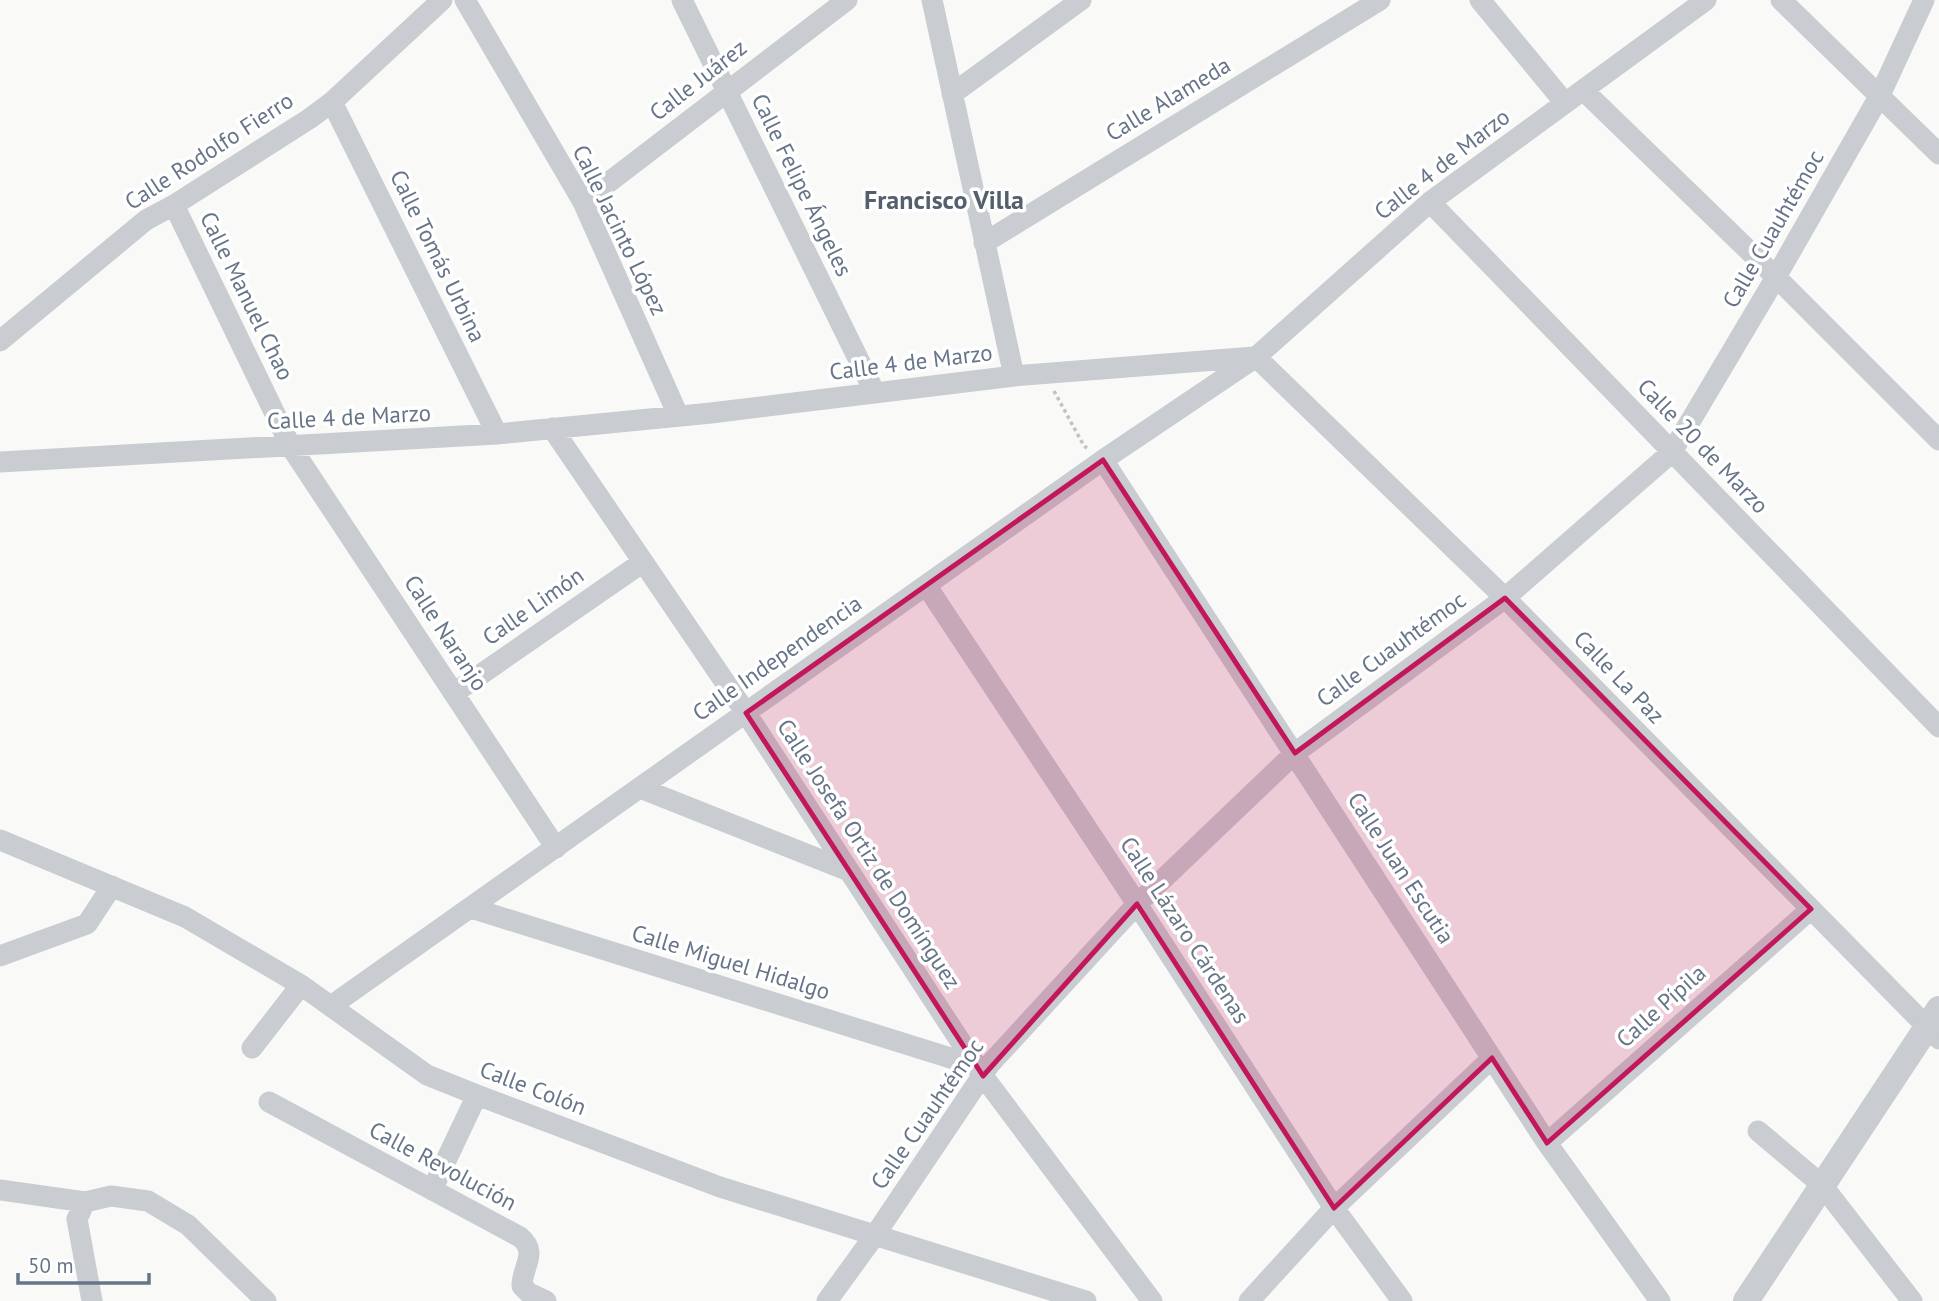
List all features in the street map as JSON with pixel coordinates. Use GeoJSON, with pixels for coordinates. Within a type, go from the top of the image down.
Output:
{"type":"FeatureCollection","features":[{"type":"Feature","properties":{"kind":"street","name":"Calle Rodolfo Fierro"},"geometry":{"type":"LineString","coordinates":[[0,341],[146,220],[309,119],[442,0]]}},
{"type":"Feature","properties":{"kind":"street","name":"Calle Jacinto López"},"geometry":{"type":"LineString","coordinates":[[465,0],[583,202],[678,415]]}},
{"type":"Feature","properties":{"kind":"street","name":"Calle Felipe Ángeles"},"geometry":{"type":"LineString","coordinates":[[682,0],[875,393]]}},
{"type":"Feature","properties":{"kind":"street","name":"Calle Juárez"},"geometry":{"type":"LineString","coordinates":[[583,202],[847,0]]}},
{"type":"Feature","properties":{"kind":"street"},"geometry":{"type":"LineString","coordinates":[[932,0],[1014,376]]}},
{"type":"Feature","properties":{"kind":"street"},"geometry":{"type":"LineString","coordinates":[[952,94],[1081,0]]}},
{"type":"Feature","properties":{"kind":"street","name":"Calle Alameda"},"geometry":{"type":"LineString","coordinates":[[984,243],[1380,0]]}},
{"type":"Feature","properties":{"kind":"street"},"geometry":{"type":"LineString","coordinates":[[1480,0],[1565,103]]}},
{"type":"Feature","properties":{"kind":"street","name":"Calle 4 de Marzo"},"geometry":{"type":"LineString","coordinates":[[0,462],[497,434],[1014,376],[1256,357],[1430,202],[1706,0]]}},
{"type":"Feature","properties":{"kind":"street"},"geometry":{"type":"LineString","coordinates":[[1781,0],[1939,154]]}},
{"type":"Feature","properties":{"kind":"street","name":"Calle Cuauhtémoc"},"geometry":{"type":"LineString","coordinates":[[828,1301],[875,1235],[980,1071],[990,1064],[1137,904],[1295,753],[1505,598],[1672,452],[1880,95],[1924,0]]}},
{"type":"Feature","properties":{"kind":"street"},"geometry":{"type":"LineString","coordinates":[[1583,90],[1776,276],[1939,440]]}},
{"type":"Feature","properties":{"kind":"street","name":"Calle Tomás Urbina"},"geometry":{"type":"LineString","coordinates":[[331,102],[497,434]]}},
{"type":"Feature","properties":{"kind":"street","name":"Calle 20 de Marzo"},"geometry":{"type":"LineString","coordinates":[[1430,202],[1939,727]]}},
{"type":"Feature","properties":{"kind":"street","name":"Calle Manuel Chao"},"geometry":{"type":"LineString","coordinates":[[174,205],[291,447]]}},
{"type":"Feature","properties":{"kind":"street","name":"Calle Independencia"},"geometry":{"type":"LineString","coordinates":[[331,1006],[1103,460],[1256,357]]}},
{"type":"Feature","properties":{"kind":"street","name":"Calle La Paz"},"geometry":{"type":"LineString","coordinates":[[1256,357],[1505,598],[1811,909],[1935,1025]]}},
{"type":"Feature","properties":{"kind":"street","name":"Calle Josefa Ortiz de Domínguez"},"geometry":{"type":"LineString","coordinates":[[552,428],[746,713],[980,1071],[1152,1301]]}},
{"type":"Feature","properties":{"kind":"street","name":"Calle Naranjo"},"geometry":{"type":"LineString","coordinates":[[291,447],[556,848]]}},
{"type":"Feature","properties":{"kind":"street","name":"Calle Juan Escutia"},"geometry":{"type":"LineString","coordinates":[[1103,460],[1547,1143],[1660,1301]]}},
{"type":"Feature","properties":{"kind":"street","name":"Calle Limón"},"geometry":{"type":"LineString","coordinates":[[454,693],[643,562]]}},
{"type":"Feature","properties":{"kind":"street","name":"Calle Lázaro Cárdenas"},"geometry":{"type":"LineString","coordinates":[[926,585],[1334,1208],[1402,1301]]}},
{"type":"Feature","properties":{"kind":"street"},"geometry":{"type":"LineString","coordinates":[[640,788],[849,871]]}},
{"type":"Feature","properties":{"kind":"street","name":"Calle Colón"},"geometry":{"type":"LineString","coordinates":[[0,840],[185,917],[301,985],[427,1075],[720,1187],[1086,1301]]}},
{"type":"Feature","properties":{"kind":"street"},"geometry":{"type":"LineString","coordinates":[[0,956],[87,924],[112,886]]}},
{"type":"Feature","properties":{"kind":"street","name":"Calle Miguel Hidalgo"},"geometry":{"type":"LineString","coordinates":[[471,908],[980,1071]]}},
{"type":"Feature","properties":{"kind":"street","name":"Calle Pípila"},"geometry":{"type":"LineString","coordinates":[[1547,1143],[1811,909]]}},
{"type":"Feature","properties":{"kind":"street"},"geometry":{"type":"LineString","coordinates":[[251,1048],[301,985]]}},
{"type":"Feature","properties":{"kind":"street"},"geometry":{"type":"LineString","coordinates":[[1746,1301],[1822,1185],[1935,1025]]}},
{"type":"Feature","properties":{"kind":"street"},"geometry":{"type":"LineString","coordinates":[[1249,1301],[1334,1208],[1492,1058]]}},
{"type":"Feature","properties":{"kind":"street"},"geometry":{"type":"LineString","coordinates":[[432,1190],[477,1095]]}},
{"type":"Feature","properties":{"kind":"street","name":"Calle Revolución"},"geometry":{"type":"LineString","coordinates":[[269,1102],[520,1237],[528,1244],[530,1254],[522,1286],[529,1293],[546,1301]]}},
{"type":"Feature","properties":{"kind":"street"},"geometry":{"type":"LineString","coordinates":[[1758,1131],[1822,1185],[1912,1301]]}},
{"type":"Feature","properties":{"kind":"street"},"geometry":{"type":"LineString","coordinates":[[0,1190],[85,1202],[111,1196],[148,1201],[188,1225],[266,1301]]}},
{"type":"Feature","properties":{"kind":"street"},"geometry":{"type":"LineString","coordinates":[[85,1202],[77,1219],[92,1301]]}},
{"type":"Feature","properties":{"kind":"path"},"geometry":{"type":"LineString","coordinates":[[1045,374],[1084,446],[1103,460]]}},
{"type":"Feature","properties":{"kind":"highlighted area"},"geometry":{"type":"Polygon","coordinates":[[[1103,460],[1295,753],[1505,598],[1811,909],[1547,1143],[1492,1058],[1334,1208],[1137,904],[983,1076],[746,713],[1103,460]]]}},
{"type":"Feature","properties":{"kind":"district","name":"Francisco Villa"},"geometry":{"type":"Point","coordinates":[944,200]}}]}
